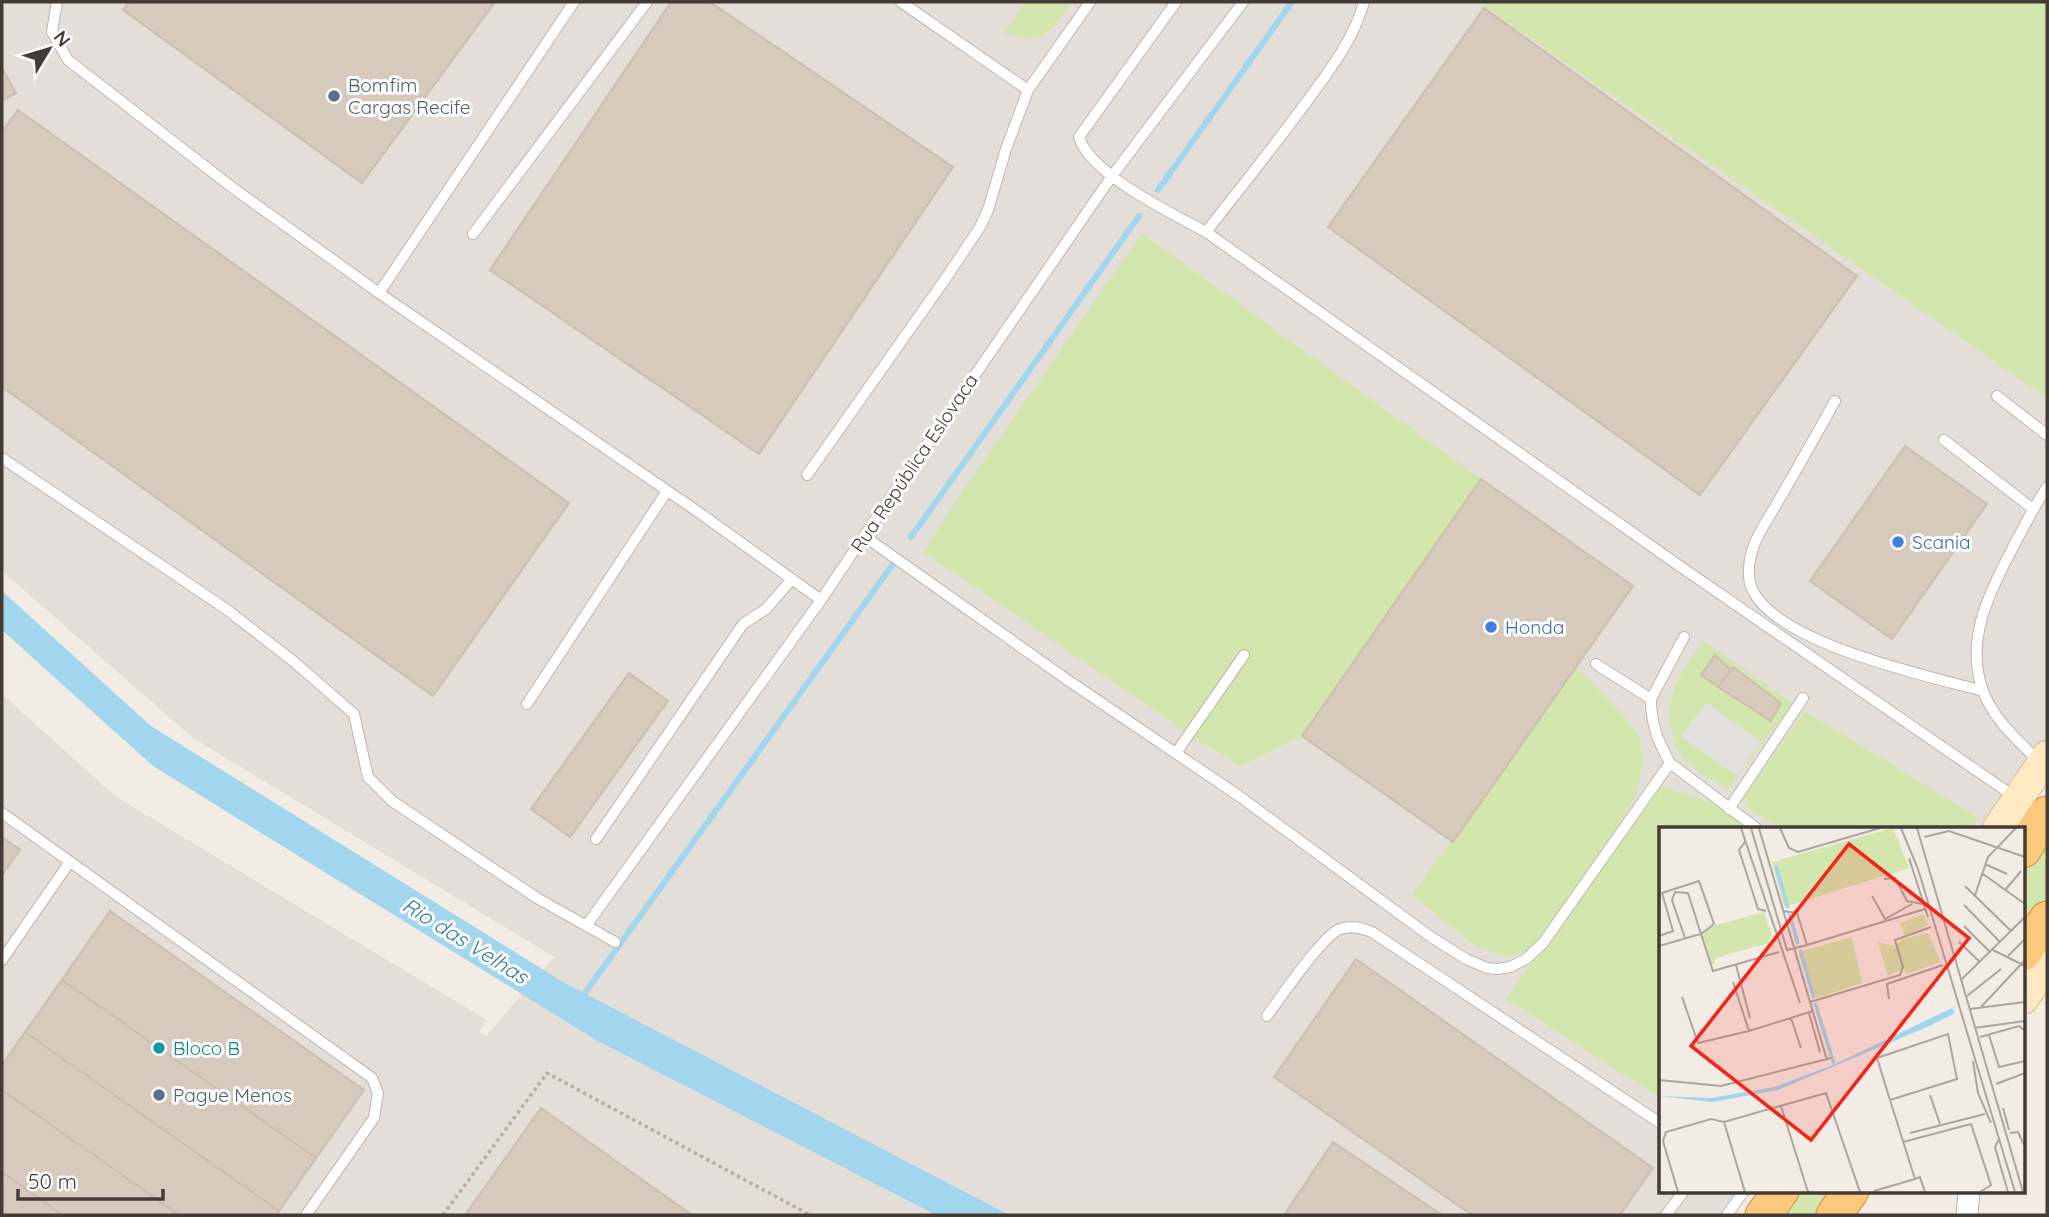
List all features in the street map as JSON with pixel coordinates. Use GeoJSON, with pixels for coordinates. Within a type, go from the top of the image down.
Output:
{"type":"FeatureCollection","features":[{"type":"Feature","properties":{"kind":"highway"},"geometry":{"type":"LineString","coordinates":[[2024,846],[2033,807]]}},
{"type":"Feature","properties":{"kind":"highway"},"geometry":{"type":"LineString","coordinates":[[2024,952],[2047,919]]}},
{"type":"Feature","properties":{"kind":"highway"},"geometry":{"type":"LineString","coordinates":[[1834,1215],[1850,1192]]}},
{"type":"Feature","properties":{"kind":"main road"},"geometry":{"type":"LineString","coordinates":[[2000,827],[2033,807],[2045,760]]}},
{"type":"Feature","properties":{"kind":"main road"},"geometry":{"type":"LineString","coordinates":[[2024,998],[2047,965]]}},
{"type":"Feature","properties":{"kind":"street"},"geometry":{"type":"LineString","coordinates":[[1967,1215],[1969,1192]]}},
{"type":"Feature","properties":{"kind":"lane"},"geometry":{"type":"LineString","coordinates":[[57,2],[52,32],[68,61],[233,188],[379,293],[821,600]]}},
{"type":"Feature","properties":{"kind":"lane"},"geometry":{"type":"LineString","coordinates":[[379,293],[573,2]]}},
{"type":"Feature","properties":{"kind":"lane"},"geometry":{"type":"LineString","coordinates":[[473,234],[647,2]]}},
{"type":"Feature","properties":{"kind":"lane"},"geometry":{"type":"LineString","coordinates":[[901,2],[1028,90]]}},
{"type":"Feature","properties":{"kind":"lane"},"geometry":{"type":"LineString","coordinates":[[807,475],[980,227],[1028,90],[1090,2]]}},
{"type":"Feature","properties":{"kind":"lane"},"geometry":{"type":"LineString","coordinates":[[1175,2],[1079,137],[1082,146],[1095,162],[1163,209],[1206,232],[1681,567],[2033,807]]}},
{"type":"Feature","properties":{"kind":"lane","name":"Rua República Eslovaca"},"geometry":{"type":"LineString","coordinates":[[586,926],[821,600],[1112,176],[1243,2]]}},
{"type":"Feature","properties":{"kind":"lane"},"geometry":{"type":"LineString","coordinates":[[1206,232],[1322,81],[1351,37],[1364,2]]}},
{"type":"Feature","properties":{"kind":"lane"},"geometry":{"type":"LineString","coordinates":[[1997,396],[2047,435]]}},
{"type":"Feature","properties":{"kind":"lane"},"geometry":{"type":"LineString","coordinates":[[1835,401],[1754,545],[1749,576],[1754,594],[1784,622],[1816,639],[1892,667],[1983,691]]}},
{"type":"Feature","properties":{"kind":"lane"},"geometry":{"type":"LineString","coordinates":[[1944,440],[2033,509]]}},
{"type":"Feature","properties":{"kind":"lane"},"geometry":{"type":"LineString","coordinates":[[2,458],[226,609],[293,661],[354,714],[368,777],[392,801],[537,898],[615,942]]}},
{"type":"Feature","properties":{"kind":"lane"},"geometry":{"type":"LineString","coordinates":[[2045,760],[2013,737],[1999,720],[1983,691],[1976,650],[1983,610],[2033,509],[2047,487]]}},
{"type":"Feature","properties":{"kind":"lane"},"geometry":{"type":"LineString","coordinates":[[527,704],[667,491]]}},
{"type":"Feature","properties":{"kind":"lane"},"geometry":{"type":"LineString","coordinates":[[863,536],[1069,681],[1239,796],[1431,937],[1466,959],[1488,968],[1510,967],[1526,959],[1543,943],[1670,763]]}},
{"type":"Feature","properties":{"kind":"lane"},"geometry":{"type":"LineString","coordinates":[[596,839],[743,624],[766,609],[792,579]]}},
{"type":"Feature","properties":{"kind":"lane"},"geometry":{"type":"LineString","coordinates":[[1684,636],[1651,699],[1651,717],[1657,740],[1670,763],[1755,827]]}},
{"type":"Feature","properties":{"kind":"lane"},"geometry":{"type":"LineString","coordinates":[[1176,753],[1244,655]]}},
{"type":"Feature","properties":{"kind":"lane"},"geometry":{"type":"LineString","coordinates":[[1596,664],[1651,699]]}},
{"type":"Feature","properties":{"kind":"lane"},"geometry":{"type":"LineString","coordinates":[[1729,809],[1802,698]]}},
{"type":"Feature","properties":{"kind":"lane"},"geometry":{"type":"LineString","coordinates":[[2,813],[372,1078],[378,1093],[374,1118],[306,1215]]}},
{"type":"Feature","properties":{"kind":"lane"},"geometry":{"type":"LineString","coordinates":[[2,960],[69,863]]}},
{"type":"Feature","properties":{"kind":"lane"},"geometry":{"type":"LineString","coordinates":[[1267,1016],[1325,940],[1338,929],[1355,926],[1372,932],[1659,1122]]}},
{"type":"Feature","properties":{"kind":"lane"},"geometry":{"type":"LineString","coordinates":[[2024,998],[2047,971]]}},
{"type":"Feature","properties":{"kind":"lane"},"geometry":{"type":"LineString","coordinates":[[1666,1215],[1683,1192]]}},
{"type":"Feature","properties":{"kind":"lane"},"geometry":{"type":"LineString","coordinates":[[1727,1215],[1766,1197]]}},
{"type":"Feature","properties":{"kind":"path"},"geometry":{"type":"LineString","coordinates":[[443,1215],[547,1073],[810,1215]]}},
{"type":"Feature","properties":{"kind":"shaded area"},"geometry":{"type":"Polygon","coordinates":[[[2,2],[2047,2],[2047,747],[1992,827],[1659,827],[1659,1192],[1739,1192],[1724,1215],[2,1215],[2,694],[115,796],[487,1020],[479,1032],[486,1036],[554,957],[193,738],[2,571],[2,2]]]}},
{"type":"Feature","properties":{"kind":"shaded area"},"geometry":{"type":"Polygon","coordinates":[[[1706,702],[1762,742],[1737,775],[1681,737],[1706,702]]]}},
{"type":"Feature","properties":{"kind":"green space"},"geometry":{"type":"Polygon","coordinates":[[[1026,2],[1070,4],[1043,35],[1027,38],[1004,33],[1026,2]]]}},
{"type":"Feature","properties":{"kind":"green space"},"geometry":{"type":"Polygon","coordinates":[[[1478,2],[2047,2],[2047,398],[1478,2]]]}},
{"type":"Feature","properties":{"kind":"green space"},"geometry":{"type":"Polygon","coordinates":[[[1142,233],[1481,479],[1302,736],[1241,767],[1190,735],[924,552],[958,498],[1142,233]]]}},
{"type":"Feature","properties":{"kind":"green space"},"geometry":{"type":"Polygon","coordinates":[[[1703,641],[1793,703],[1728,789],[1684,759],[1675,744],[1669,722],[1669,709],[1676,685],[1703,641]]]}},
{"type":"Feature","properties":{"kind":"green space"},"geometry":{"type":"Polygon","coordinates":[[[1576,667],[1623,715],[1640,737],[1643,759],[1636,795],[1555,929],[1656,785],[1718,804],[1747,827],[1659,827],[1659,1097],[1506,999],[1544,945],[1509,957],[1475,946],[1412,895],[1576,667]]]}},
{"type":"Feature","properties":{"kind":"green space"},"geometry":{"type":"Polygon","coordinates":[[[1805,711],[1979,818],[1974,827],[1779,827],[1747,808],[1744,797],[1805,711]]]}},
{"type":"Feature","properties":{"kind":"green space"},"geometry":{"type":"Polygon","coordinates":[[[2047,837],[2047,902],[2024,936],[2024,871],[2047,837]]]}},
{"type":"Feature","properties":{"kind":"green space"},"geometry":{"type":"Polygon","coordinates":[[[1797,1192],[1843,1192],[1825,1215],[1781,1215],[1797,1192]]]}},
{"type":"Feature","properties":{"kind":"water","name":"Rio das Velhas"},"geometry":{"type":"Polygon","coordinates":[[[2,591],[151,726],[563,982],[1009,1215],[936,1215],[596,1040],[153,766],[2,630],[2,591]]]}},
{"type":"Feature","properties":{"kind":"building","name":"Bomfim Cargas Recife"},"geometry":{"type":"Polygon","coordinates":[[[129,2],[495,2],[362,183],[123,10],[129,2]]]}},
{"type":"Feature","properties":{"kind":"building"},"geometry":{"type":"Polygon","coordinates":[[[671,2],[710,2],[953,167],[759,454],[490,270],[671,2]]]}},
{"type":"Feature","properties":{"kind":"building"},"geometry":{"type":"Polygon","coordinates":[[[1484,8],[1857,276],[1700,495],[1328,227],[1484,8]]]}},
{"type":"Feature","properties":{"kind":"building"},"geometry":{"type":"Polygon","coordinates":[[[2,68],[16,93],[2,101],[2,68]]]}},
{"type":"Feature","properties":{"kind":"building"},"geometry":{"type":"Polygon","coordinates":[[[18,110],[569,503],[433,696],[2,387],[2,132],[18,110]]]}},
{"type":"Feature","properties":{"kind":"building","name":"Scania"},"geometry":{"type":"Polygon","coordinates":[[[1905,446],[1987,504],[1892,639],[1810,581],[1905,446]]]}},
{"type":"Feature","properties":{"kind":"building","name":"Honda"},"geometry":{"type":"Polygon","coordinates":[[[1481,479],[1633,586],[1453,842],[1302,736],[1481,479]]]}},
{"type":"Feature","properties":{"kind":"building"},"geometry":{"type":"Polygon","coordinates":[[[1715,655],[1731,670],[1718,687],[1701,675],[1715,655]]]}},
{"type":"Feature","properties":{"kind":"building"},"geometry":{"type":"Polygon","coordinates":[[[1733,667],[1781,703],[1771,721],[1718,687],[1733,667]]]}},
{"type":"Feature","properties":{"kind":"building"},"geometry":{"type":"Polygon","coordinates":[[[629,673],[668,701],[570,837],[531,809],[629,673]]]}},
{"type":"Feature","properties":{"kind":"building"},"geometry":{"type":"Polygon","coordinates":[[[2,837],[20,850],[2,875],[2,837]]]}},
{"type":"Feature","properties":{"kind":"building","name":"Bloco B"},"geometry":{"type":"Polygon","coordinates":[[[110,911],[364,1090],[276,1215],[2,1215],[2,1065],[110,911]]]}},
{"type":"Feature","properties":{"kind":"building"},"geometry":{"type":"Polygon","coordinates":[[[110,911],[364,1090],[316,1158],[62,980],[110,911]]]}},
{"type":"Feature","properties":{"kind":"building"},"geometry":{"type":"Polygon","coordinates":[[[1356,959],[1653,1168],[1620,1215],[1472,1215],[1274,1077],[1356,959]]]}},
{"type":"Feature","properties":{"kind":"building"},"geometry":{"type":"Polygon","coordinates":[[[62,980],[316,1158],[279,1211],[25,1032],[62,980]]]}},
{"type":"Feature","properties":{"kind":"building"},"geometry":{"type":"Polygon","coordinates":[[[25,1032],[279,1211],[276,1215],[179,1215],[2,1090],[2,1065],[25,1032]]]}},
{"type":"Feature","properties":{"kind":"building"},"geometry":{"type":"Polygon","coordinates":[[[2,1090],[179,1215],[62,1215],[2,1172],[2,1090]]]}},
{"type":"Feature","properties":{"kind":"building"},"geometry":{"type":"Polygon","coordinates":[[[541,1108],[692,1215],[465,1215],[541,1108]]]}},
{"type":"Feature","properties":{"kind":"building"},"geometry":{"type":"Polygon","coordinates":[[[1333,1142],[1442,1215],[1284,1215],[1333,1142]]]}},
{"type":"Feature","properties":{"kind":"building"},"geometry":{"type":"Polygon","coordinates":[[[2,1172],[62,1215],[2,1215],[2,1172]]]}},
{"type":"Feature","properties":{"kind":"waterway"},"geometry":{"type":"LineString","coordinates":[[1158,190],[1292,2]]}},
{"type":"Feature","properties":{"kind":"waterway"},"geometry":{"type":"LineString","coordinates":[[911,537],[1139,216]]}},
{"type":"Feature","properties":{"kind":"waterway"},"geometry":{"type":"LineString","coordinates":[[582,997],[893,564]]}},
{"type":"Feature","properties":{"kind":"place","name":"Bomfim Cargas Recife"},"geometry":{"type":"Point","coordinates":[334,96]}},
{"type":"Feature","properties":{"kind":"place","name":"Scania"},"geometry":{"type":"Point","coordinates":[1898,542]}},
{"type":"Feature","properties":{"kind":"place","name":"Honda"},"geometry":{"type":"Point","coordinates":[1491,627]}},
{"type":"Feature","properties":{"kind":"place","name":"Bloco B"},"geometry":{"type":"Point","coordinates":[159,1048]}},
{"type":"Feature","properties":{"kind":"place","name":"Pague Menos"},"geometry":{"type":"Point","coordinates":[159,1095]}}]}
